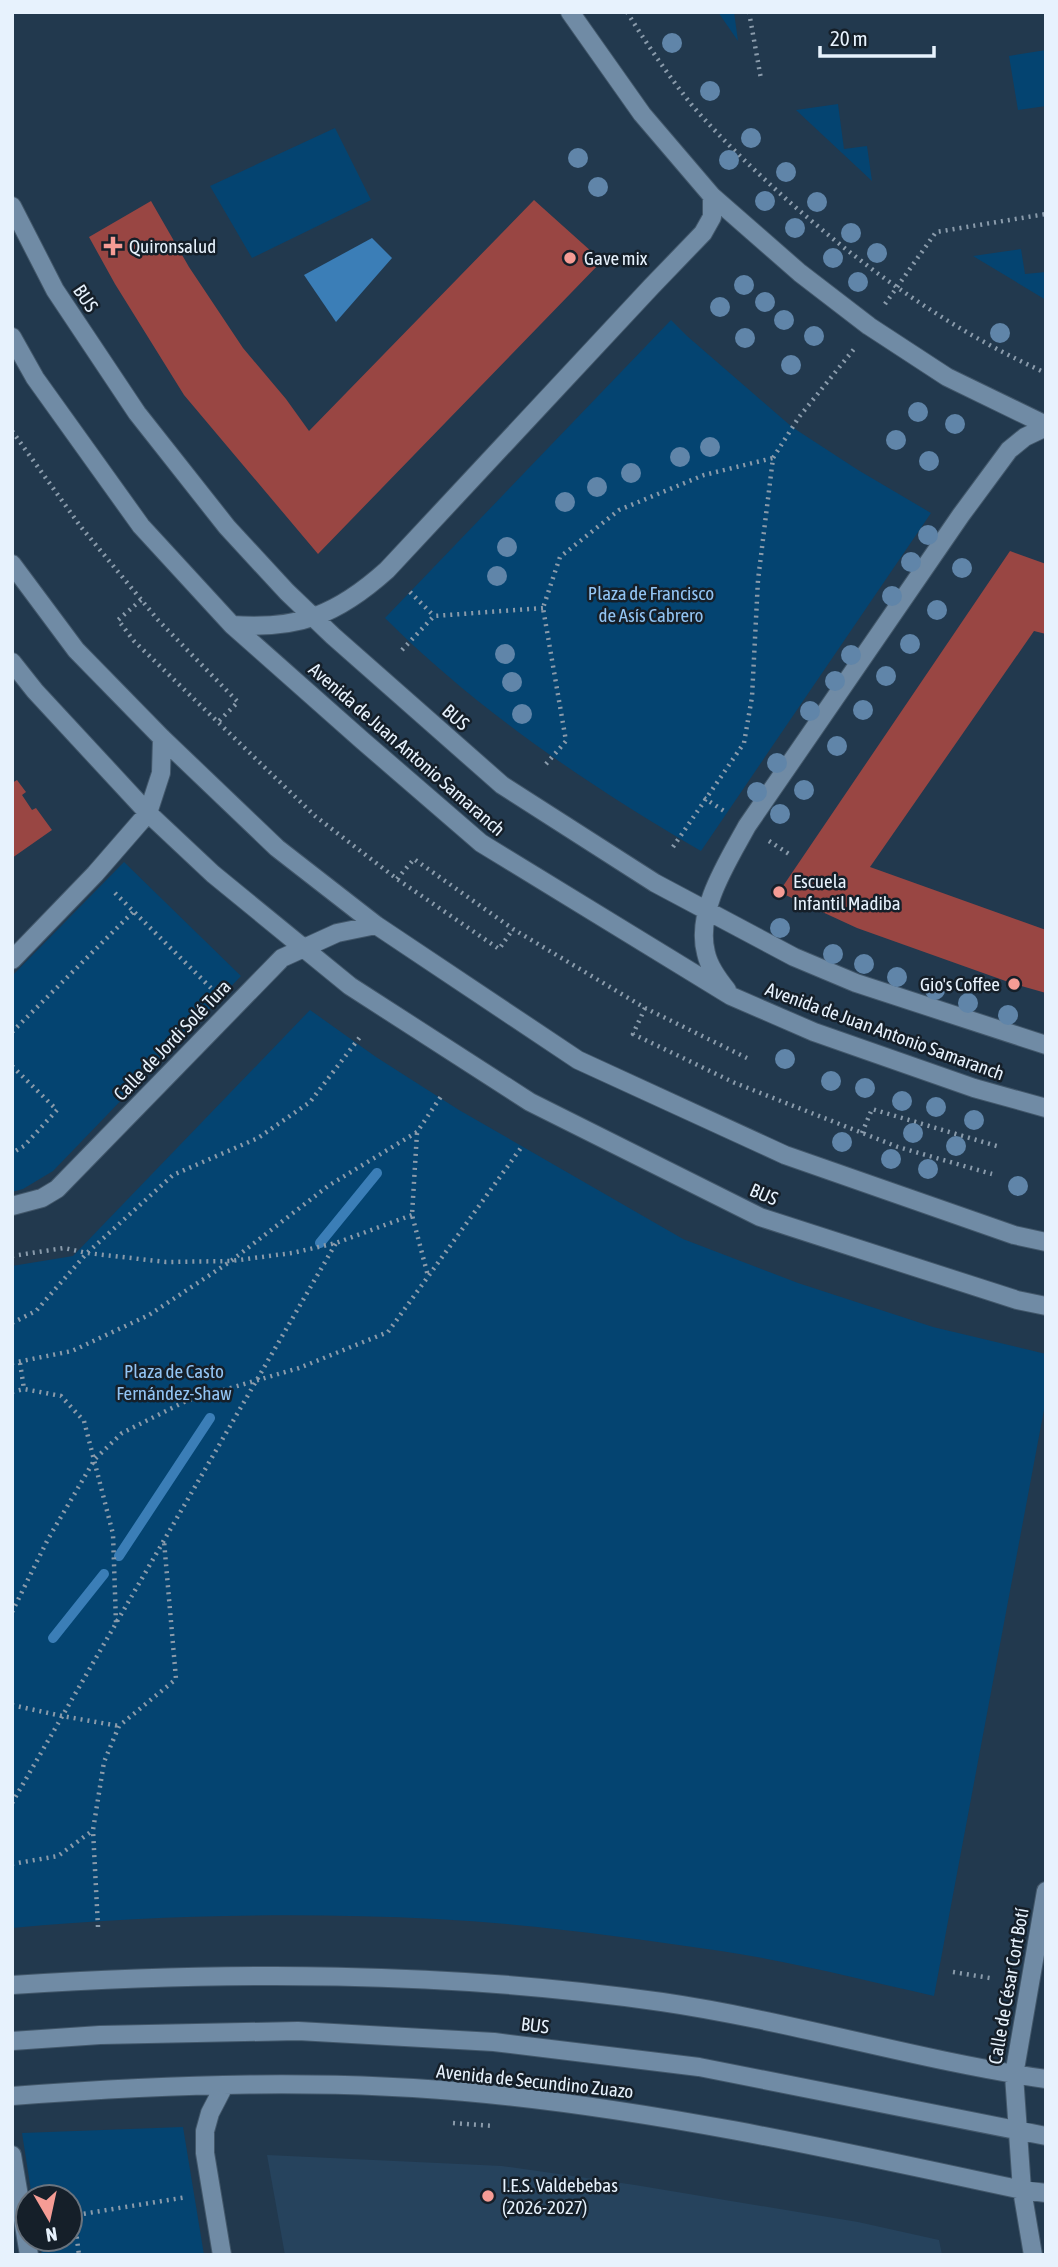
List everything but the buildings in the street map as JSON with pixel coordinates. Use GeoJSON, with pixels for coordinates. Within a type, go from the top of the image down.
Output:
{"type":"FeatureCollection","features":[{"type":"Feature","properties":{"kind":"street"},"geometry":{"type":"LineString","coordinates":[[570,12],[642,114],[712,196],[800,273],[869,326],[947,377],[1046,426]]}},
{"type":"Feature","properties":{"kind":"street"},"geometry":{"type":"LineString","coordinates":[[232,625],[278,626],[314,617],[339,607],[361,593],[387,570],[650,286],[703,233],[712,217],[712,196]]}},
{"type":"Feature","properties":{"kind":"street","name":"BUS"},"geometry":{"type":"LineString","coordinates":[[12,206],[55,290],[137,413],[226,527],[333,636],[502,785],[655,883],[794,957],[856,983],[1046,1045]]}},
{"type":"Feature","properties":{"kind":"street","name":"Avenida de Juan Antonio Samaranch"},"geometry":{"type":"LineString","coordinates":[[12,337],[35,378],[141,526],[232,625],[481,843],[731,996],[814,1032],[974,1087],[1046,1108]]}},
{"type":"Feature","properties":{"kind":"street"},"geometry":{"type":"LineString","coordinates":[[731,996],[715,974],[705,952],[707,910],[720,876],[747,826],[961,515],[1009,450],[1025,437],[1046,426]]}},
{"type":"Feature","properties":{"kind":"street"},"geometry":{"type":"LineString","coordinates":[[12,564],[76,650],[277,848],[376,925],[578,1060],[785,1155],[1014,1235],[1046,1242]]}},
{"type":"Feature","properties":{"kind":"street","name":"BUS"},"geometry":{"type":"LineString","coordinates":[[12,662],[35,691],[148,813],[214,874],[350,986],[530,1102],[760,1217],[1017,1300],[1046,1306]]}},
{"type":"Feature","properties":{"kind":"street"},"geometry":{"type":"LineString","coordinates":[[12,960],[95,874],[148,813],[160,773],[162,737]]}},
{"type":"Feature","properties":{"kind":"street","name":"Calle de Jordi Solé Tura"},"geometry":{"type":"LineString","coordinates":[[12,1206],[42,1198],[57,1189],[282,958],[337,933],[376,925]]}},
{"type":"Feature","properties":{"kind":"street","name":"Calle de César Cort Botí"},"geometry":{"type":"LineString","coordinates":[[1033,2255],[1022,2190],[1014,2075],[1046,1891]]}},
{"type":"Feature","properties":{"kind":"street"},"geometry":{"type":"LineString","coordinates":[[12,1985],[97,1979],[300,1975],[516,1985],[663,2002],[825,2033],[1014,2075],[1046,2079]]}},
{"type":"Feature","properties":{"kind":"street","name":"BUS"},"geometry":{"type":"LineString","coordinates":[[12,2041],[100,2035],[298,2031],[494,2042],[699,2067],[1046,2136]]}},
{"type":"Feature","properties":{"kind":"street","name":"Avenida de Secundino Zuazo"},"geometry":{"type":"LineString","coordinates":[[12,2096],[131,2087],[352,2085],[485,2094],[619,2109],[744,2131],[1046,2193]]}},
{"type":"Feature","properties":{"kind":"street"},"geometry":{"type":"LineString","coordinates":[[222,2255],[205,2153],[205,2131],[224,2086]]}},
{"type":"Feature","properties":{"kind":"street"},"geometry":{"type":"LineString","coordinates":[[12,2155],[29,2255]]}},
{"type":"Feature","properties":{"kind":"path"},"geometry":{"type":"LineString","coordinates":[[626,12],[691,103],[760,176],[814,224],[896,288],[1021,362],[1046,373]]}},
{"type":"Feature","properties":{"kind":"path"},"geometry":{"type":"LineString","coordinates":[[749,12],[761,79]]}},
{"type":"Feature","properties":{"kind":"path"},"geometry":{"type":"LineString","coordinates":[[673,847],[744,743],[752,697],[758,580],[774,458],[799,417],[936,232],[1046,214]]}},
{"type":"Feature","properties":{"kind":"path"},"geometry":{"type":"LineString","coordinates":[[12,431],[81,527],[141,600],[238,702],[218,722]]}},
{"type":"Feature","properties":{"kind":"path"},"geometry":{"type":"LineString","coordinates":[[547,764],[566,741],[543,608],[560,557],[619,510],[704,475],[774,458]]}},
{"type":"Feature","properties":{"kind":"path"},"geometry":{"type":"LineString","coordinates":[[410,592],[434,616]]}},
{"type":"Feature","properties":{"kind":"path"},"geometry":{"type":"LineString","coordinates":[[141,600],[118,620],[134,641],[315,816],[397,879],[499,949],[513,929]]}},
{"type":"Feature","properties":{"kind":"path"},"geometry":{"type":"LineString","coordinates":[[402,650],[434,616],[543,608]]}},
{"type":"Feature","properties":{"kind":"path"},"geometry":{"type":"LineString","coordinates":[[397,879],[414,859],[513,929],[645,1008],[747,1058]]}},
{"type":"Feature","properties":{"kind":"path"},"geometry":{"type":"LineString","coordinates":[[115,892],[212,989]]}},
{"type":"Feature","properties":{"kind":"path"},"geometry":{"type":"LineString","coordinates":[[12,1032],[134,911]]}},
{"type":"Feature","properties":{"kind":"path"},"geometry":{"type":"LineString","coordinates":[[645,1008],[634,1034],[735,1083],[898,1147],[992,1174]]}},
{"type":"Feature","properties":{"kind":"path"},"geometry":{"type":"LineString","coordinates":[[12,1323],[36,1311],[88,1253],[173,1175],[258,1138],[310,1102],[360,1037]]}},
{"type":"Feature","properties":{"kind":"path"},"geometry":{"type":"LineString","coordinates":[[12,1066],[57,1110],[24,1146],[12,1153]]}},
{"type":"Feature","properties":{"kind":"path"},"geometry":{"type":"LineString","coordinates":[[12,1363],[72,1351],[149,1315],[230,1261],[328,1186],[417,1132],[442,1095]]}},
{"type":"Feature","properties":{"kind":"path"},"geometry":{"type":"LineString","coordinates":[[862,1133],[872,1109],[1000,1147]]}},
{"type":"Feature","properties":{"kind":"path"},"geometry":{"type":"LineString","coordinates":[[417,1132],[412,1215],[428,1276]]}},
{"type":"Feature","properties":{"kind":"path"},"geometry":{"type":"LineString","coordinates":[[12,1612],[48,1539],[95,1459],[122,1433],[186,1401],[299,1367],[388,1332],[523,1145]]}},
{"type":"Feature","properties":{"kind":"path"},"geometry":{"type":"LineString","coordinates":[[12,1256],[64,1248],[166,1262],[230,1261],[292,1253],[336,1243],[412,1215]]}},
{"type":"Feature","properties":{"kind":"path"},"geometry":{"type":"LineString","coordinates":[[12,1803],[336,1243]]}},
{"type":"Feature","properties":{"kind":"path"},"geometry":{"type":"LineString","coordinates":[[20,1363],[24,1389]]}},
{"type":"Feature","properties":{"kind":"path"},"geometry":{"type":"LineString","coordinates":[[12,1392],[24,1389],[61,1396],[84,1421],[113,1534],[116,1624]]}},
{"type":"Feature","properties":{"kind":"path"},"geometry":{"type":"LineString","coordinates":[[98,1927],[93,1830],[104,1762],[119,1726],[176,1679],[164,1540]]}},
{"type":"Feature","properties":{"kind":"path"},"geometry":{"type":"LineString","coordinates":[[12,1705],[119,1726]]}},
{"type":"Feature","properties":{"kind":"path"},"geometry":{"type":"LineString","coordinates":[[12,1864],[58,1856],[93,1830]]}},
{"type":"Feature","properties":{"kind":"path"},"geometry":{"type":"LineString","coordinates":[[953,1972],[990,1979]]}},
{"type":"Feature","properties":{"kind":"path"},"geometry":{"type":"LineString","coordinates":[[448,2122],[504,2127]]}},
{"type":"Feature","properties":{"kind":"path"},"geometry":{"type":"LineString","coordinates":[[84,2214],[189,2197]]}},
{"type":"Feature","properties":{"kind":"shaded area"},"geometry":{"type":"Polygon","coordinates":[[[372,238],[392,258],[336,322],[304,275],[372,238]]]}},
{"type":"Feature","properties":{"kind":"shaded area","name":"I.E.S. Valdebebas (2026-2027)"},"geometry":{"type":"Polygon","coordinates":[[[267,2155],[502,2166],[635,2185],[858,2222],[939,2240],[942,2255],[285,2255],[267,2155]]]}},
{"type":"Feature","properties":{"kind":"green space"},"geometry":{"type":"Polygon","coordinates":[[[718,12],[734,12],[738,41],[718,12]]]}},
{"type":"Feature","properties":{"kind":"green space"},"geometry":{"type":"Polygon","coordinates":[[[1046,50],[1046,106],[1018,110],[1009,56],[1046,50]]]}},
{"type":"Feature","properties":{"kind":"green space"},"geometry":{"type":"Polygon","coordinates":[[[838,104],[844,149],[867,146],[872,181],[796,110],[838,104]]]}},
{"type":"Feature","properties":{"kind":"green space"},"geometry":{"type":"Polygon","coordinates":[[[335,128],[371,200],[252,258],[210,186],[335,128]]]}},
{"type":"Feature","properties":{"kind":"green space"},"geometry":{"type":"Polygon","coordinates":[[[1021,249],[1025,274],[1046,272],[1046,300],[973,256],[1021,249]]]}},
{"type":"Feature","properties":{"kind":"green space","name":"Plaza de Francisco de Asís Cabrero"},"geometry":{"type":"Polygon","coordinates":[[[671,320],[792,427],[931,513],[701,851],[617,800],[536,745],[458,684],[385,618],[671,320]]]}},
{"type":"Feature","properties":{"kind":"green space"},"geometry":{"type":"Polygon","coordinates":[[[124,862],[241,976],[53,1171],[23,1189],[12,1192],[12,976],[124,862]]]}},
{"type":"Feature","properties":{"kind":"green space","name":"Plaza de Casto Fernández-Shaw"},"geometry":{"type":"Polygon","coordinates":[[[310,1010],[376,1057],[459,1110],[683,1239],[798,1283],[933,1327],[1046,1354],[1046,1399],[934,1996],[721,1951],[472,1921],[383,1917],[224,1916],[12,1928],[12,1266],[73,1256],[310,1010]]]}},
{"type":"Feature","properties":{"kind":"green space"},"geometry":{"type":"Polygon","coordinates":[[[183,2127],[204,2255],[42,2255],[84,2253],[84,2183],[30,2183],[22,2133],[183,2127]]]}},
{"type":"Feature","properties":{"kind":"waterway"},"geometry":{"type":"LineString","coordinates":[[320,1243],[377,1173]]}},
{"type":"Feature","properties":{"kind":"waterway"},"geometry":{"type":"LineString","coordinates":[[119,1556],[210,1418]]}},
{"type":"Feature","properties":{"kind":"waterway"},"geometry":{"type":"LineString","coordinates":[[53,1638],[104,1574]]}},
{"type":"Feature","properties":{"kind":"place","name":"Quironsalud"},"geometry":{"type":"Point","coordinates":[113,246]}},
{"type":"Feature","properties":{"kind":"place","name":"Gave mix"},"geometry":{"type":"Point","coordinates":[570,258]}},
{"type":"Feature","properties":{"kind":"place","name":"Escuela Infantil Madiba"},"geometry":{"type":"Point","coordinates":[779,892]}},
{"type":"Feature","properties":{"kind":"place","name":"Gio's Coffee"},"geometry":{"type":"Point","coordinates":[1014,984]}},
{"type":"Feature","properties":{"kind":"place","name":"I.E.S. Valdebebas (2026-2027)"},"geometry":{"type":"Point","coordinates":[488,2196]}}]}
